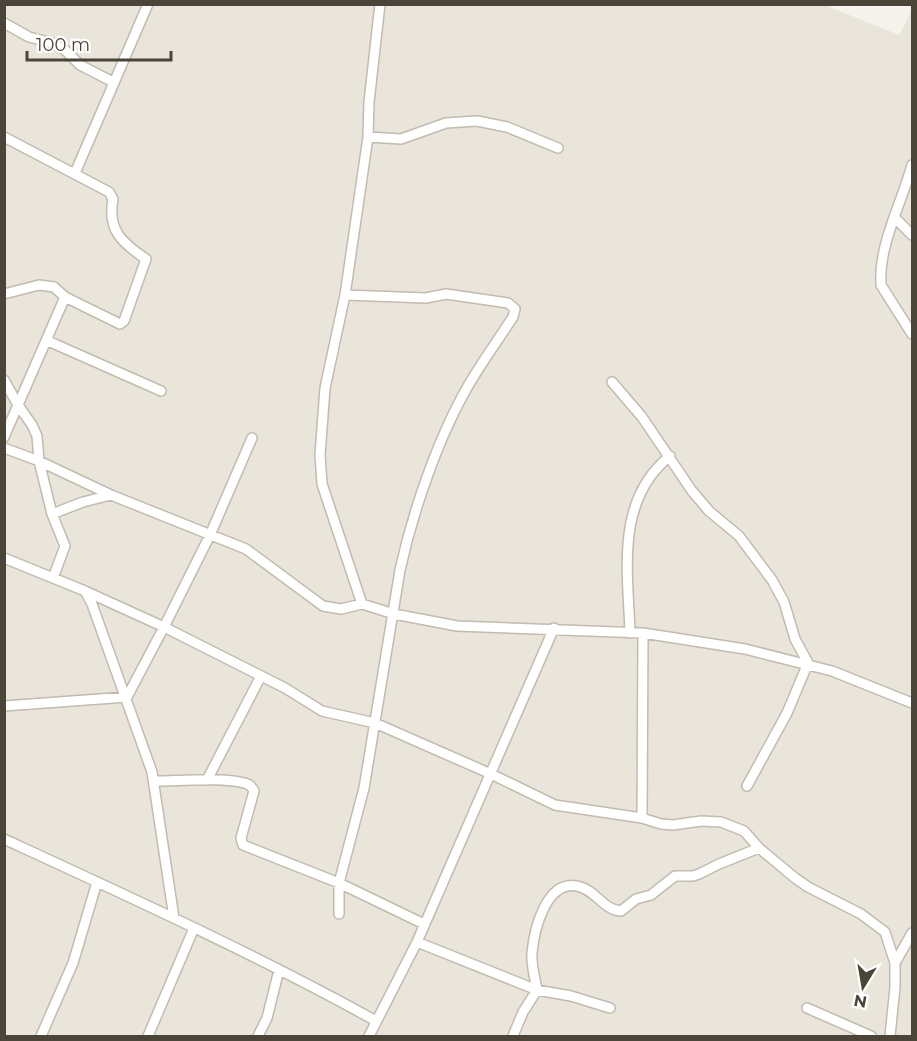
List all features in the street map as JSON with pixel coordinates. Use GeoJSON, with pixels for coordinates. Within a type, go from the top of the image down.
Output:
{"type":"FeatureCollection","features":[{"type":"Feature","properties":{"kind":"street"},"geometry":{"type":"LineString","coordinates":[[75,173],[148,4]]}},
{"type":"Feature","properties":{"kind":"street"},"geometry":{"type":"LineString","coordinates":[[362,604],[322,484],[320,466],[325,388],[345,295],[368,136],[369,102],[380,4]]}},
{"type":"Feature","properties":{"kind":"street"},"geometry":{"type":"LineString","coordinates":[[4,23],[29,38],[52,43],[65,50],[80,65],[113,82]]}},
{"type":"Feature","properties":{"kind":"street"},"geometry":{"type":"LineString","coordinates":[[368,136],[401,139],[446,123],[477,121],[507,127],[558,148]]}},
{"type":"Feature","properties":{"kind":"street"},"geometry":{"type":"LineString","coordinates":[[4,138],[109,192],[113,199],[112,222],[116,232],[123,242],[146,259],[120,324],[66,297],[54,287],[39,285],[4,294]]}},
{"type":"Feature","properties":{"kind":"street"},"geometry":{"type":"LineString","coordinates":[[912,165],[894,218],[882,266],[881,285],[912,333]]}},
{"type":"Feature","properties":{"kind":"street"},"geometry":{"type":"LineString","coordinates":[[894,218],[912,235]]}},
{"type":"Feature","properties":{"kind":"street"},"geometry":{"type":"LineString","coordinates":[[339,914],[339,883],[364,788],[407,538],[452,417],[468,385],[513,317],[515,309],[508,303],[446,294],[426,298],[345,295]]}},
{"type":"Feature","properties":{"kind":"street"},"geometry":{"type":"LineString","coordinates":[[4,437],[66,297]]}},
{"type":"Feature","properties":{"kind":"street"},"geometry":{"type":"LineString","coordinates":[[48,341],[161,391]]}},
{"type":"Feature","properties":{"kind":"street"},"geometry":{"type":"LineString","coordinates":[[4,380],[32,425],[52,514],[65,546],[53,578]]}},
{"type":"Feature","properties":{"kind":"street"},"geometry":{"type":"LineString","coordinates":[[612,382],[642,417],[692,491],[710,511],[739,536],[772,580],[784,602],[795,639],[808,663]]}},
{"type":"Feature","properties":{"kind":"street"},"geometry":{"type":"LineString","coordinates":[[127,697],[210,535],[252,438]]}},
{"type":"Feature","properties":{"kind":"street"},"geometry":{"type":"LineString","coordinates":[[4,448],[39,461],[111,495],[246,549],[323,606],[341,609],[362,604],[394,614],[457,626],[643,633],[746,648],[808,663],[872,685],[912,702]]}},
{"type":"Feature","properties":{"kind":"street"},"geometry":{"type":"LineString","coordinates":[[630,633],[627,536],[631,518],[636,502],[655,468],[670,456]]}},
{"type":"Feature","properties":{"kind":"street"},"geometry":{"type":"LineString","coordinates":[[52,514],[83,502],[111,495]]}},
{"type":"Feature","properties":{"kind":"street"},"geometry":{"type":"LineString","coordinates":[[4,558],[86,591],[164,627],[285,688],[322,711],[375,723],[555,805],[642,818],[661,824],[721,822],[744,831],[759,848],[808,887],[861,914],[885,932],[895,963],[890,1036]]}},
{"type":"Feature","properties":{"kind":"street"},"geometry":{"type":"LineString","coordinates":[[86,591],[127,697],[154,781],[174,918]]}},
{"type":"Feature","properties":{"kind":"street"},"geometry":{"type":"LineString","coordinates":[[369,1036],[417,942],[554,628]]}},
{"type":"Feature","properties":{"kind":"street"},"geometry":{"type":"LineString","coordinates":[[642,818],[643,633]]}},
{"type":"Feature","properties":{"kind":"street"},"geometry":{"type":"LineString","coordinates":[[747,786],[787,713],[808,663]]}},
{"type":"Feature","properties":{"kind":"street"},"geometry":{"type":"LineString","coordinates":[[207,780],[261,676]]}},
{"type":"Feature","properties":{"kind":"street"},"geometry":{"type":"LineString","coordinates":[[4,706],[127,697]]}},
{"type":"Feature","properties":{"kind":"street"},"geometry":{"type":"LineString","coordinates":[[154,781],[243,782],[253,788],[254,797],[241,838],[243,845],[339,883],[424,924]]}},
{"type":"Feature","properties":{"kind":"street"},"geometry":{"type":"LineString","coordinates":[[4,839],[174,918],[376,1021]]}},
{"type":"Feature","properties":{"kind":"street"},"geometry":{"type":"LineString","coordinates":[[513,1036],[523,1012],[537,990],[532,954],[544,909],[550,897],[558,890],[577,886],[589,891],[606,906],[621,911],[636,900],[651,896],[675,876],[699,874],[759,848]]}},
{"type":"Feature","properties":{"kind":"street"},"geometry":{"type":"LineString","coordinates":[[40,1036],[73,963],[98,882]]}},
{"type":"Feature","properties":{"kind":"street"},"geometry":{"type":"LineString","coordinates":[[148,1036],[194,928]]}},
{"type":"Feature","properties":{"kind":"street"},"geometry":{"type":"LineString","coordinates":[[895,963],[912,933]]}},
{"type":"Feature","properties":{"kind":"street"},"geometry":{"type":"LineString","coordinates":[[417,942],[537,990],[579,998],[610,1008]]}},
{"type":"Feature","properties":{"kind":"street"},"geometry":{"type":"LineString","coordinates":[[258,1036],[267,1018],[279,970]]}},
{"type":"Feature","properties":{"kind":"street"},"geometry":{"type":"LineString","coordinates":[[807,1008],[871,1036]]}},
{"type":"Feature","properties":{"kind":"shaded area"},"geometry":{"type":"Polygon","coordinates":[[[822,4],[899,35],[912,10],[912,1036],[5,1036],[5,5],[822,4]]]}}]}
